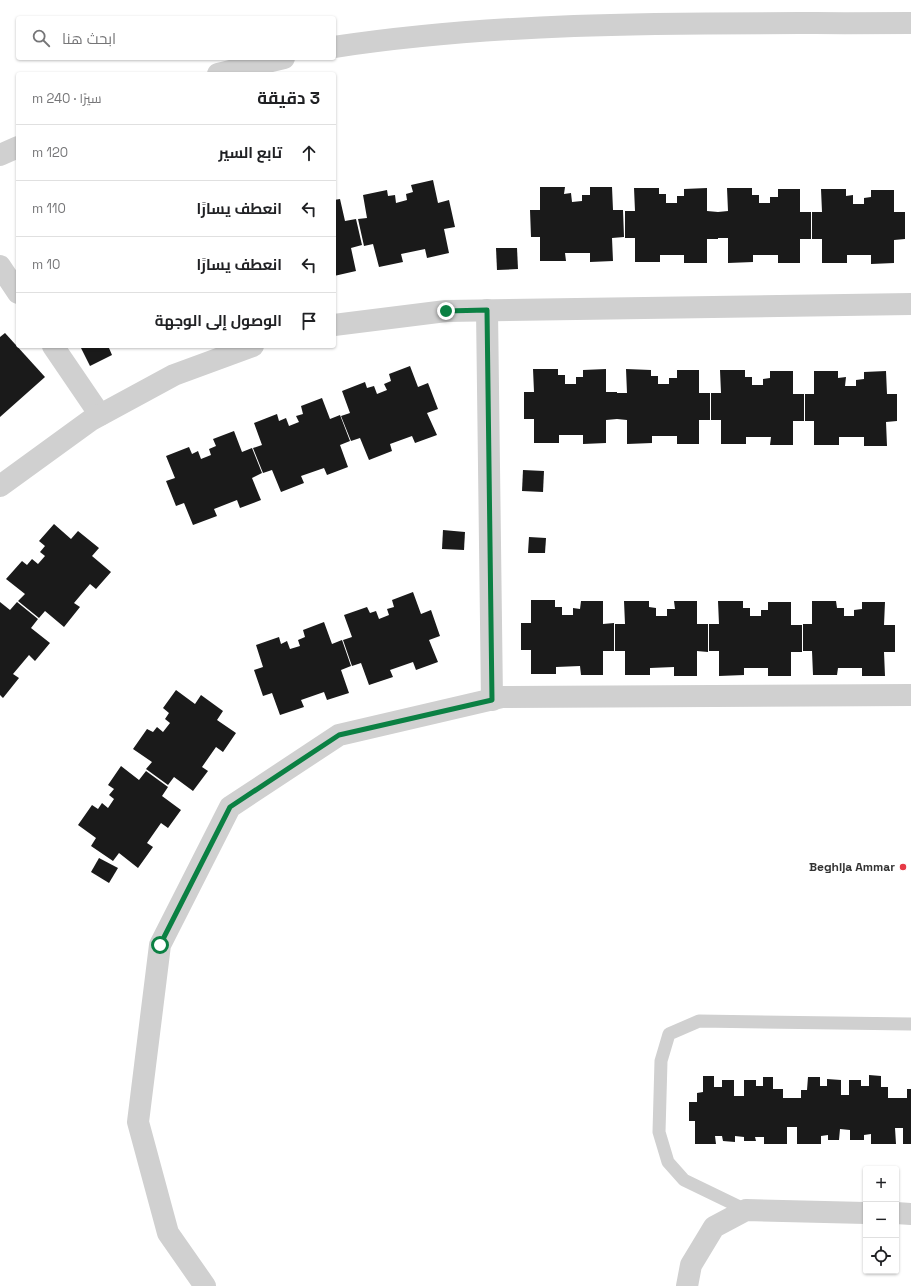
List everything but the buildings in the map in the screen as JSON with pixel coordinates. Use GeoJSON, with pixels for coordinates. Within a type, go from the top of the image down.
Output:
{"type":"FeatureCollection","features":[{"type":"Feature","properties":{"kind":"street"},"geometry":{"type":"LineString","coordinates":[[336,47],[470,31],[622,25],[911,23]]}},
{"type":"Feature","properties":{"kind":"street"},"geometry":{"type":"LineString","coordinates":[[226,72],[276,60]]}},
{"type":"Feature","properties":{"kind":"street"},"geometry":{"type":"LineString","coordinates":[[0,155],[16,148]]}},
{"type":"Feature","properties":{"kind":"street"},"geometry":{"type":"LineString","coordinates":[[0,266],[16,290]]}},
{"type":"Feature","properties":{"kind":"street"},"geometry":{"type":"LineString","coordinates":[[336,325],[446,311],[911,304]]}},
{"type":"Feature","properties":{"kind":"street"},"geometry":{"type":"LineString","coordinates":[[487,310],[492,700]]}},
{"type":"Feature","properties":{"kind":"street"},"geometry":{"type":"LineString","coordinates":[[55,348],[100,415]]}},
{"type":"Feature","properties":{"kind":"street"},"geometry":{"type":"LineString","coordinates":[[0,486],[100,415],[174,374],[247,348]]}},
{"type":"Feature","properties":{"kind":"street"},"geometry":{"type":"LineString","coordinates":[[205,1286],[168,1233],[138,1122],[160,945],[230,807],[339,735],[502,697],[911,695]]}},
{"type":"Feature","properties":{"kind":"street"},"geometry":{"type":"LineString","coordinates":[[687,1286],[691,1265],[714,1227],[746,1210],[863,1213]]}},
{"type":"Feature","properties":{"kind":"street"},"geometry":{"type":"LineString","coordinates":[[899,1213],[911,1214]]}},
{"type":"Feature","properties":{"kind":"lane"},"geometry":{"type":"LineString","coordinates":[[746,1210],[684,1180],[668,1162],[659,1132],[661,1061],[669,1034],[698,1022],[911,1024]]}},
{"type":"Feature","properties":{"kind":"place","name":"Beghija Ammar"},"geometry":{"type":"Point","coordinates":[903,867]}},
{"type":"Feature","properties":{"kind":"route"},"geometry":{"type":"LineString","coordinates":[[160,945],[230,807],[339,735],[492,700],[487,310],[446,311]]}}]}
